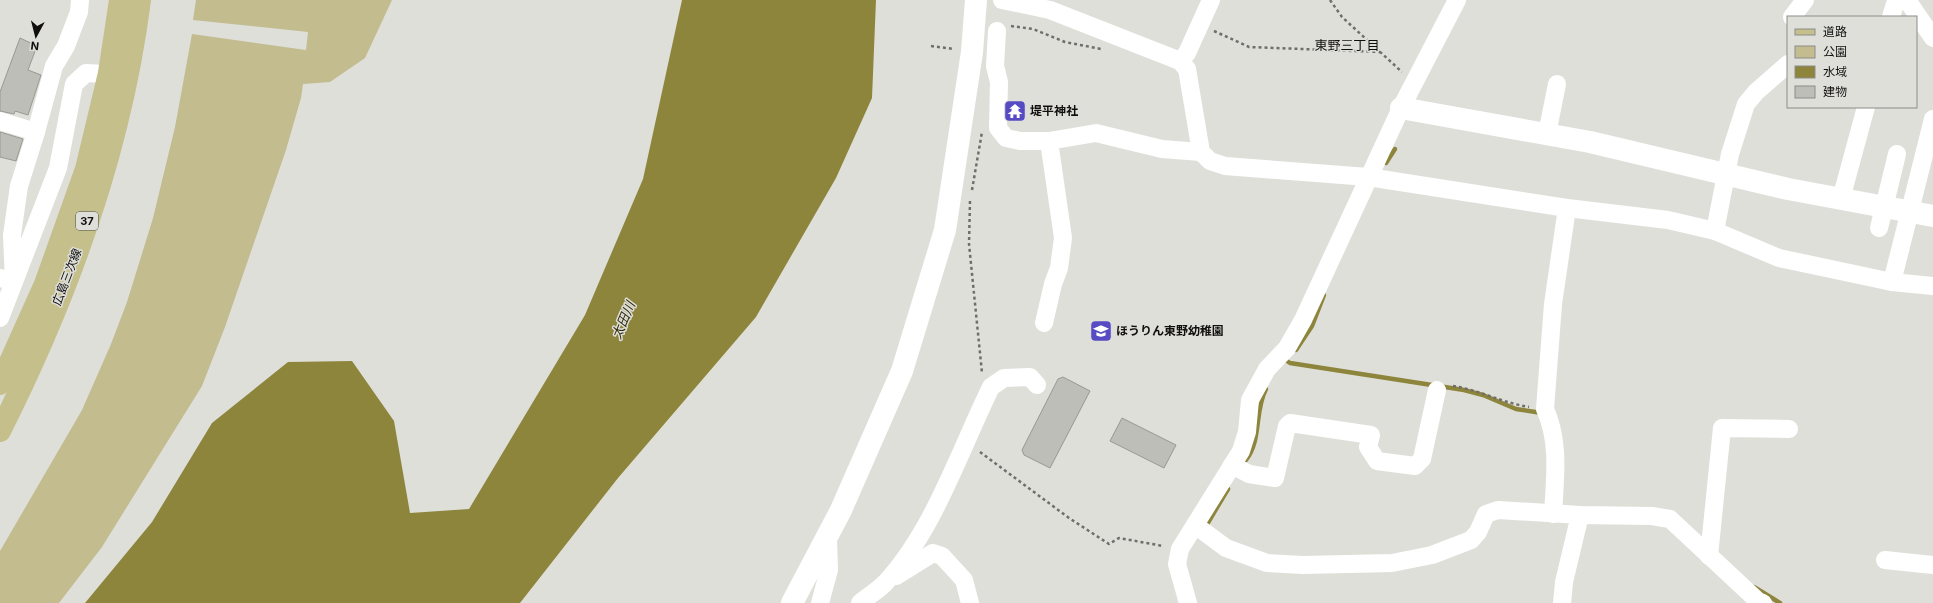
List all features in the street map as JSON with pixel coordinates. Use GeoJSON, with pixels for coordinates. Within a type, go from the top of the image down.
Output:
{"type":"FeatureCollection","features":[{"type":"Feature","properties":{"kind":"main road","name":"広島三次線"},"geometry":{"type":"LineString","coordinates":[[0,431],[37,354],[72,265],[104,174],[118,74],[120,0]]}},
{"type":"Feature","properties":{"kind":"main road","name":"広島三次線"},"geometry":{"type":"LineString","coordinates":[[0,384],[45,284],[84,176],[118,74],[134,45],[140,0]]}},
{"type":"Feature","properties":{"kind":"street"},"geometry":{"type":"LineString","coordinates":[[0,318],[7,280],[19,186],[54,66],[66,46],[79,12],[80,0]]}},
{"type":"Feature","properties":{"kind":"street"},"geometry":{"type":"LineString","coordinates":[[792,603],[828,538],[902,371],[945,230],[972,52],[976,0]]}},
{"type":"Feature","properties":{"kind":"street"},"geometry":{"type":"LineString","coordinates":[[1002,0],[1050,10],[1180,61],[1187,69],[1202,152],[1210,161],[1225,166],[1368,177],[1567,208],[1668,220],[1715,231],[1779,258],[1892,282],[1933,286]]}},
{"type":"Feature","properties":{"kind":"street"},"geometry":{"type":"LineString","coordinates":[[1180,61],[1187,53],[1211,0]]}},
{"type":"Feature","properties":{"kind":"street"},"geometry":{"type":"LineString","coordinates":[[1188,603],[1177,564],[1180,549],[1241,451],[1247,432],[1250,400],[1267,369],[1287,348],[1302,320],[1401,108],[1457,0]]}},
{"type":"Feature","properties":{"kind":"street"},"geometry":{"type":"LineString","coordinates":[[1793,16],[1805,0]]}},
{"type":"Feature","properties":{"kind":"street"},"geometry":{"type":"LineString","coordinates":[[1891,16],[1895,4],[1898,0]]}},
{"type":"Feature","properties":{"kind":"street"},"geometry":{"type":"LineString","coordinates":[[1907,0],[1933,38]]}},
{"type":"Feature","properties":{"kind":"street"},"geometry":{"type":"LineString","coordinates":[[990,88],[995,66],[997,31]]}},
{"type":"Feature","properties":{"kind":"street"},"geometry":{"type":"LineString","coordinates":[[1715,231],[1730,154],[1746,104],[1756,92],[1787,65]]}},
{"type":"Feature","properties":{"kind":"street"},"geometry":{"type":"LineString","coordinates":[[995,66],[999,82],[998,128],[1006,138],[1020,141],[1049,141],[1096,133],[1162,149],[1202,152]]}},
{"type":"Feature","properties":{"kind":"street"},"geometry":{"type":"LineString","coordinates":[[7,280],[58,168],[74,84],[86,73],[118,74]]}},
{"type":"Feature","properties":{"kind":"street"},"geometry":{"type":"LineString","coordinates":[[1546,134],[1557,84]]}},
{"type":"Feature","properties":{"kind":"street"},"geometry":{"type":"LineString","coordinates":[[1401,108],[1590,142],[1841,199],[1933,216]]}},
{"type":"Feature","properties":{"kind":"street"},"geometry":{"type":"LineString","coordinates":[[1841,199],[1866,108]]}},
{"type":"Feature","properties":{"kind":"street"},"geometry":{"type":"LineString","coordinates":[[1892,282],[1933,119]]}},
{"type":"Feature","properties":{"kind":"street"},"geometry":{"type":"LineString","coordinates":[[0,121],[36,132]]}},
{"type":"Feature","properties":{"kind":"street"},"geometry":{"type":"LineString","coordinates":[[1044,323],[1053,284],[1059,268],[1063,238],[1049,141]]}},
{"type":"Feature","properties":{"kind":"street"},"geometry":{"type":"LineString","coordinates":[[1879,228],[1897,154]]}},
{"type":"Feature","properties":{"kind":"street"},"geometry":{"type":"LineString","coordinates":[[1554,514],[1556,462],[1552,424],[1545,409],[1553,304],[1567,208]]}},
{"type":"Feature","properties":{"kind":"street"},"geometry":{"type":"LineString","coordinates":[[886,583],[914,546],[934,510],[991,387],[1004,378],[1030,377],[1037,384]]}},
{"type":"Feature","properties":{"kind":"street"},"geometry":{"type":"LineString","coordinates":[[1232,465],[1249,474],[1275,478],[1287,426],[1290,423],[1371,435],[1368,447],[1377,461],[1415,466],[1422,459],[1442,387]]}},
{"type":"Feature","properties":{"kind":"street"},"geometry":{"type":"LineString","coordinates":[[1709,556],[1722,428],[1789,429]]}},
{"type":"Feature","properties":{"kind":"street"},"geometry":{"type":"LineString","coordinates":[[1195,525],[1226,548],[1267,564],[1302,565],[1392,563],[1432,555],[1471,540],[1478,532],[1486,514],[1498,510],[1554,514],[1652,516],[1670,519],[1758,601],[1763,603]]}},
{"type":"Feature","properties":{"kind":"street"},"geometry":{"type":"LineString","coordinates":[[1562,603],[1564,582],[1580,515]]}},
{"type":"Feature","properties":{"kind":"street"},"geometry":{"type":"LineString","coordinates":[[821,603],[830,570],[828,538]]}},
{"type":"Feature","properties":{"kind":"street"},"geometry":{"type":"LineString","coordinates":[[860,603],[886,583],[932,553],[942,556],[964,580],[970,603]]}},
{"type":"Feature","properties":{"kind":"street"},"geometry":{"type":"LineString","coordinates":[[1885,560],[1933,565]]}},
{"type":"Feature","properties":{"kind":"path"},"geometry":{"type":"LineString","coordinates":[[1330,0],[1342,16],[1380,52],[1415,82]]}},
{"type":"Feature","properties":{"kind":"path"},"geometry":{"type":"LineString","coordinates":[[1016,26],[1033,29],[1065,42],[1103,50]]}},
{"type":"Feature","properties":{"kind":"path"},"geometry":{"type":"LineString","coordinates":[[1200,26],[1249,47],[1380,52]]}},
{"type":"Feature","properties":{"kind":"path"},"geometry":{"type":"LineString","coordinates":[[932,46],[958,50]]}},
{"type":"Feature","properties":{"kind":"path"},"geometry":{"type":"LineString","coordinates":[[971,192],[984,126]]}},
{"type":"Feature","properties":{"kind":"path"},"geometry":{"type":"LineString","coordinates":[[970,200],[969,244],[982,378],[991,387]]}},
{"type":"Feature","properties":{"kind":"path"},"geometry":{"type":"LineString","coordinates":[[1442,387],[1470,389],[1517,405],[1545,409]]}},
{"type":"Feature","properties":{"kind":"path"},"geometry":{"type":"LineString","coordinates":[[979,451],[1069,518],[1109,544],[1119,538],[1180,549]]}},
{"type":"Feature","properties":{"kind":"green space"},"geometry":{"type":"Polygon","coordinates":[[[196,0],[392,0],[365,58],[330,82],[303,84],[301,98],[286,150],[225,327],[202,386],[102,547],[59,603],[0,603],[0,551],[82,410],[111,344],[127,302],[153,218],[175,127],[192,34],[306,50],[308,32],[193,20],[196,0]]]}},
{"type":"Feature","properties":{"kind":"water","name":"太田川"},"geometry":{"type":"Polygon","coordinates":[[[682,0],[876,0],[872,98],[836,178],[756,317],[618,478],[520,603],[85,603],[152,522],[212,423],[288,362],[352,361],[394,421],[410,513],[469,509],[585,315],[643,179],[682,0]]]}},
{"type":"Feature","properties":{"kind":"building"},"geometry":{"type":"Polygon","coordinates":[[[20,38],[37,46],[28,70],[41,75],[28,115],[15,111],[14,114],[0,111],[0,92],[20,38]]]}},
{"type":"Feature","properties":{"kind":"building"},"geometry":{"type":"Polygon","coordinates":[[[0,132],[23,139],[16,161],[0,157],[0,132]]]}},
{"type":"Feature","properties":{"kind":"building"},"geometry":{"type":"Polygon","coordinates":[[[1063,377],[1090,391],[1050,468],[1024,455],[1022,450],[1058,379],[1063,377]]]}},
{"type":"Feature","properties":{"kind":"building"},"geometry":{"type":"Polygon","coordinates":[[[1122,418],[1176,445],[1164,468],[1110,441],[1122,418]]]}},
{"type":"Feature","properties":{"kind":"waterway"},"geometry":{"type":"LineString","coordinates":[[1386,163],[1395,149]]}},
{"type":"Feature","properties":{"kind":"waterway"},"geometry":{"type":"LineString","coordinates":[[1296,350],[1312,326],[1324,295]]}},
{"type":"Feature","properties":{"kind":"waterway"},"geometry":{"type":"LineString","coordinates":[[1287,361],[1290,363],[1464,390],[1483,395],[1516,409],[1542,413]]}},
{"type":"Feature","properties":{"kind":"waterway"},"geometry":{"type":"LineString","coordinates":[[1246,460],[1254,443],[1260,407],[1266,389]]}},
{"type":"Feature","properties":{"kind":"waterway"},"geometry":{"type":"LineString","coordinates":[[1206,526],[1228,489]]}},
{"type":"Feature","properties":{"kind":"waterway"},"geometry":{"type":"LineString","coordinates":[[1754,587],[1780,603]]}},
{"type":"Feature","properties":{"kind":"place","name":"堤平神社"},"geometry":{"type":"Point","coordinates":[1015,111]}},
{"type":"Feature","properties":{"kind":"place","name":"ほうりん東野幼稚園"},"geometry":{"type":"Point","coordinates":[1101,331]}},
{"type":"Feature","properties":{"kind":"district","name":"東野三丁目"},"geometry":{"type":"Point","coordinates":[1347,45]}}]}
